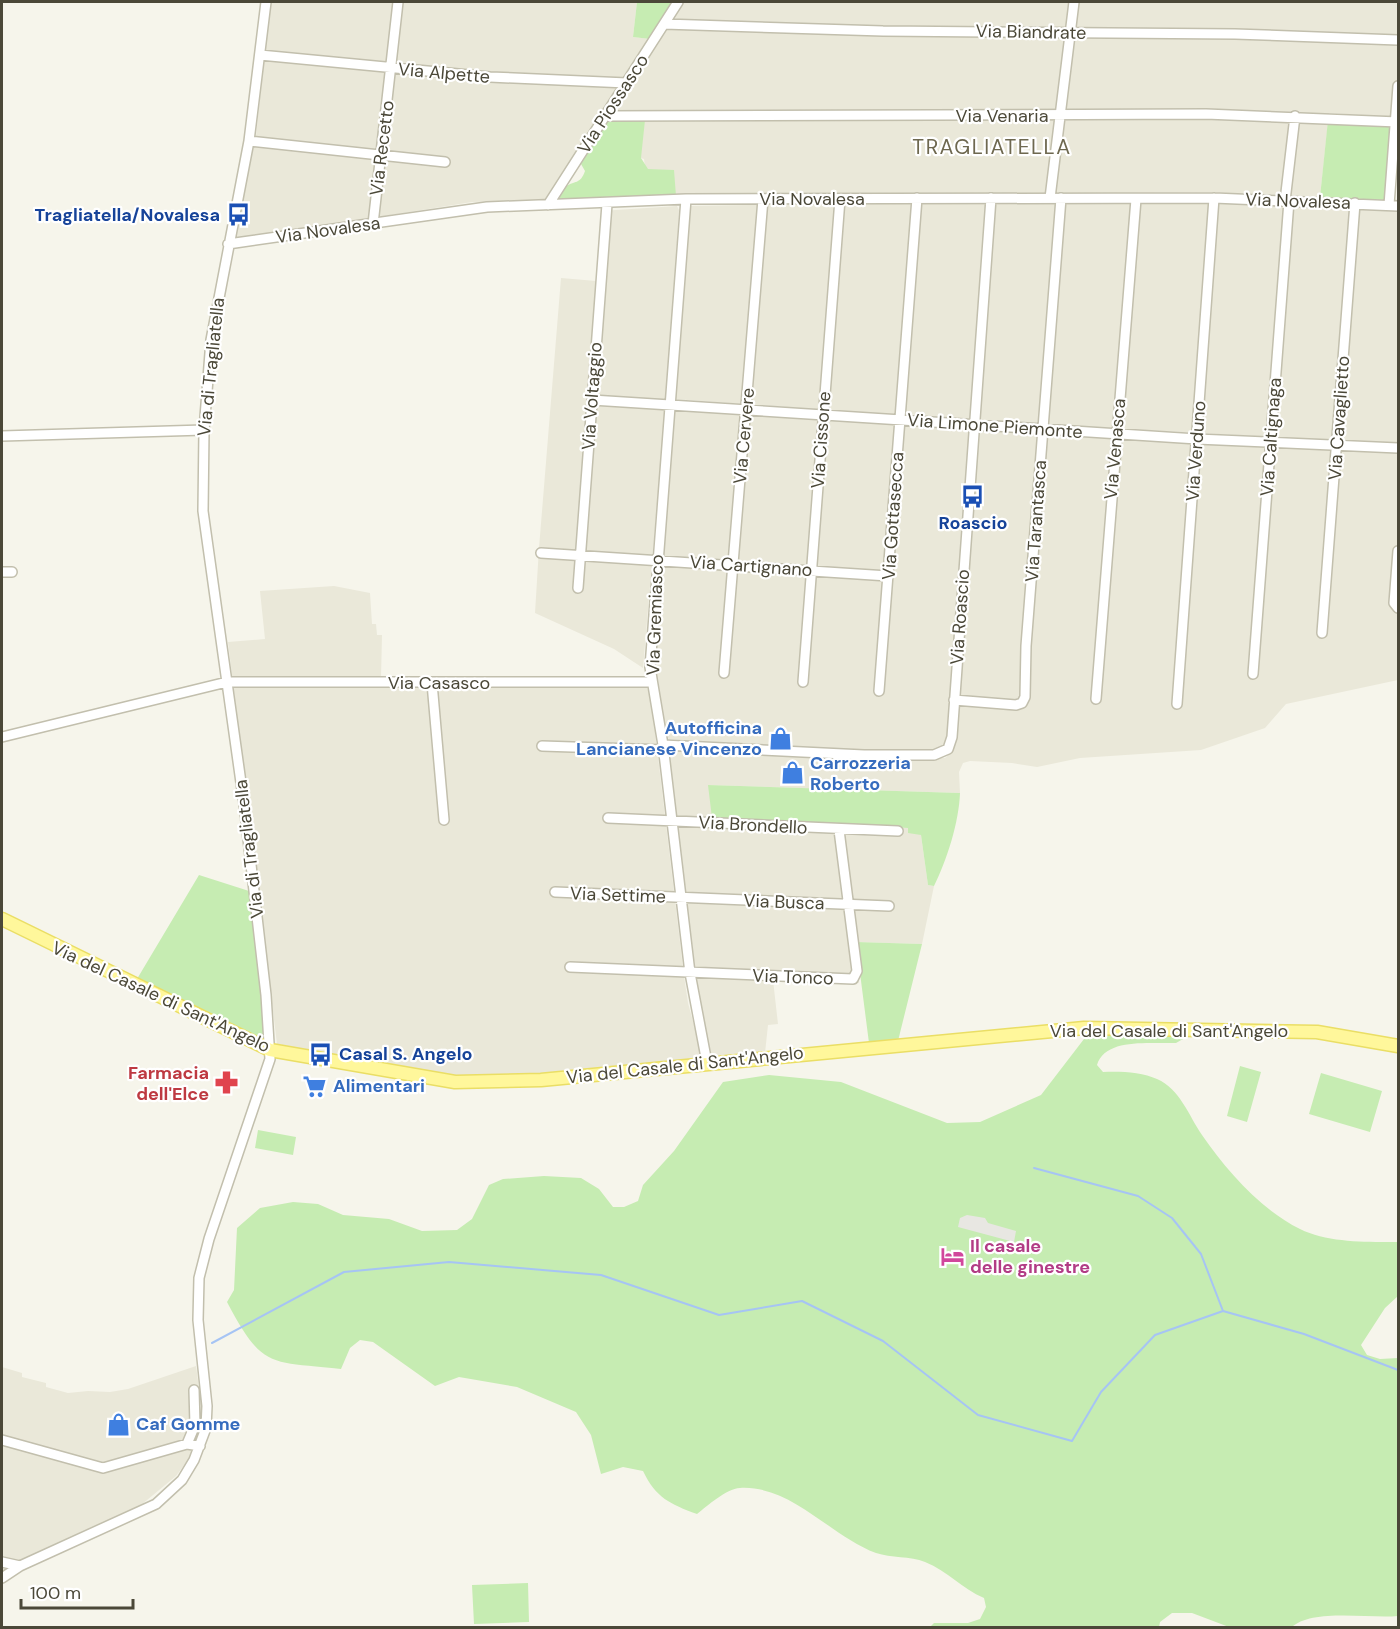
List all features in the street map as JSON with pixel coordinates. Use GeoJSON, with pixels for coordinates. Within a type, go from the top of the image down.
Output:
{"type":"FeatureCollection","features":[{"type":"Feature","properties":{"kind":"main road","name":"Via del Casale di Sant'Angelo"},"geometry":{"type":"LineString","coordinates":[[2,919],[270,1050],[419,1077],[476,1083],[1084,1028],[1307,1031],[1398,1046]]}},
{"type":"Feature","properties":{"kind":"street","name":"Via di Tragliatella"},"geometry":{"type":"LineString","coordinates":[[2,1578],[20,1566],[156,1504],[190,1469],[206,1428],[207,1406],[197,1300],[203,1258],[270,1059],[244,804],[205,539],[204,430],[211,340],[249,141],[266,2]]}},
{"type":"Feature","properties":{"kind":"street","name":"Via Recetto"},"geometry":{"type":"LineString","coordinates":[[373,224],[398,2]]}},
{"type":"Feature","properties":{"kind":"street","name":"Via Piossasco"},"geometry":{"type":"LineString","coordinates":[[548,205],[678,2]]}},
{"type":"Feature","properties":{"kind":"street"},"geometry":{"type":"LineString","coordinates":[[1050,198],[1074,2]]}},
{"type":"Feature","properties":{"kind":"street","name":"Via Biandrate"},"geometry":{"type":"LineString","coordinates":[[664,24],[883,31],[1246,34],[1398,40]]}},
{"type":"Feature","properties":{"kind":"street","name":"Via Alpette"},"geometry":{"type":"LineString","coordinates":[[260,55],[490,77],[627,83]]}},
{"type":"Feature","properties":{"kind":"street"},"geometry":{"type":"LineString","coordinates":[[1394,205],[1398,86]]}},
{"type":"Feature","properties":{"kind":"street","name":"Via Venaria"},"geometry":{"type":"LineString","coordinates":[[606,116],[1295,116],[1397,122]]}},
{"type":"Feature","properties":{"kind":"street","name":"Via Caltignaga"},"geometry":{"type":"LineString","coordinates":[[1253,674],[1295,116]]}},
{"type":"Feature","properties":{"kind":"street"},"geometry":{"type":"LineString","coordinates":[[249,141],[445,162]]}},
{"type":"Feature","properties":{"kind":"street","name":"Via Gottasecca"},"geometry":{"type":"LineString","coordinates":[[879,691],[917,198]]}},
{"type":"Feature","properties":{"kind":"street","name":"Via Roascio"},"geometry":{"type":"LineString","coordinates":[[542,746],[854,755],[937,755],[946,751],[951,744],[991,198]]}},
{"type":"Feature","properties":{"kind":"street","name":"Via Tarantasca"},"geometry":{"type":"LineString","coordinates":[[954,700],[1015,705],[1024,700],[1061,198]]}},
{"type":"Feature","properties":{"kind":"street","name":"Via Novalesa"},"geometry":{"type":"LineString","coordinates":[[228,244],[498,206],[607,204],[686,199],[1214,198],[1394,205]]}},
{"type":"Feature","properties":{"kind":"street","name":"Via Verduno"},"geometry":{"type":"LineString","coordinates":[[1177,704],[1214,198]]}},
{"type":"Feature","properties":{"kind":"street","name":"Via Gremiasco"},"geometry":{"type":"LineString","coordinates":[[686,199],[656,560],[650,663],[664,748],[670,820],[690,973],[707,1063]]}},
{"type":"Feature","properties":{"kind":"street","name":"Via Cervere"},"geometry":{"type":"LineString","coordinates":[[724,673],[763,199]]}},
{"type":"Feature","properties":{"kind":"street","name":"Via Cissone"},"geometry":{"type":"LineString","coordinates":[[803,682],[840,199]]}},
{"type":"Feature","properties":{"kind":"street","name":"Via Venasca"},"geometry":{"type":"LineString","coordinates":[[1096,699],[1136,199]]}},
{"type":"Feature","properties":{"kind":"street","name":"Via Cavaglietto"},"geometry":{"type":"LineString","coordinates":[[1322,633],[1355,203]]}},
{"type":"Feature","properties":{"kind":"street","name":"Via Voltaggio"},"geometry":{"type":"LineString","coordinates":[[578,588],[607,204]]}},
{"type":"Feature","properties":{"kind":"street","name":"Via Limone Piemonte"},"geometry":{"type":"LineString","coordinates":[[592,400],[669,403],[1197,439],[1398,448]]}},
{"type":"Feature","properties":{"kind":"street"},"geometry":{"type":"LineString","coordinates":[[2,436],[204,430]]}},
{"type":"Feature","properties":{"kind":"street"},"geometry":{"type":"LineString","coordinates":[[1398,551],[1394,603],[1398,608]]}},
{"type":"Feature","properties":{"kind":"street","name":"Via Cartignano"},"geometry":{"type":"LineString","coordinates":[[541,553],[888,576]]}},
{"type":"Feature","properties":{"kind":"street"},"geometry":{"type":"LineString","coordinates":[[2,572],[12,572]]}},
{"type":"Feature","properties":{"kind":"street","name":"Via Casasco"},"geometry":{"type":"LineString","coordinates":[[2,737],[227,682],[652,682]]}},
{"type":"Feature","properties":{"kind":"street"},"geometry":{"type":"LineString","coordinates":[[432,682],[444,820]]}},
{"type":"Feature","properties":{"kind":"street","name":"Via Brondello"},"geometry":{"type":"LineString","coordinates":[[608,818],[898,831]]}},
{"type":"Feature","properties":{"kind":"street","name":"Via Tonco"},"geometry":{"type":"LineString","coordinates":[[690,973],[853,979],[857,971],[839,830]]}},
{"type":"Feature","properties":{"kind":"street","name":"Via Settime"},"geometry":{"type":"LineString","coordinates":[[555,892],[680,897]]}},
{"type":"Feature","properties":{"kind":"street","name":"Via Busca"},"geometry":{"type":"LineString","coordinates":[[680,897],[889,906]]}},
{"type":"Feature","properties":{"kind":"street"},"geometry":{"type":"LineString","coordinates":[[570,967],[690,973]]}},
{"type":"Feature","properties":{"kind":"street"},"geometry":{"type":"LineString","coordinates":[[187,1444],[195,1425],[194,1390]]}},
{"type":"Feature","properties":{"kind":"street"},"geometry":{"type":"LineString","coordinates":[[2,1440],[103,1468],[187,1444],[200,1446]]}},
{"type":"Feature","properties":{"kind":"street"},"geometry":{"type":"LineString","coordinates":[[2,1562],[20,1566]]}},
{"type":"Feature","properties":{"kind":"shaded area"},"geometry":{"type":"Polygon","coordinates":[[[270,2],[637,2],[633,37],[650,39],[547,200],[472,202],[234,240],[256,136],[270,2]]]}},
{"type":"Feature","properties":{"kind":"shaded area"},"geometry":{"type":"Polygon","coordinates":[[[683,2],[1398,2],[1398,117],[1329,113],[1320,197],[1207,192],[676,196],[645,167],[644,159],[641,158],[614,109],[683,2]]]}},
{"type":"Feature","properties":{"kind":"shaded area"},"geometry":{"type":"Polygon","coordinates":[[[983,201],[1209,202],[1398,210],[1398,444],[969,420],[674,399],[690,206],[983,201]]]}},
{"type":"Feature","properties":{"kind":"shaded area"},"geometry":{"type":"Polygon","coordinates":[[[677,206],[679,210],[671,339],[643,668],[614,649],[535,613],[539,548],[561,278],[596,281],[601,211],[677,206]]]}},
{"type":"Feature","properties":{"kind":"shaded area"},"geometry":{"type":"Polygon","coordinates":[[[674,409],[969,428],[948,736],[941,749],[871,752],[669,739],[666,736],[658,679],[653,675],[674,409]]]}},
{"type":"Feature","properties":{"kind":"shaded area"},"geometry":{"type":"Polygon","coordinates":[[[978,429],[1398,453],[1398,680],[1286,704],[1265,728],[1201,750],[1080,758],[1037,767],[970,761],[963,763],[959,772],[960,793],[708,785],[812,824],[908,828],[921,835],[928,885],[934,886],[922,944],[856,942],[859,983],[773,980],[778,1024],[768,1025],[765,1053],[717,1058],[711,1053],[700,1010],[669,750],[945,758],[952,752],[956,728],[978,429]]]}},
{"type":"Feature","properties":{"kind":"shaded area"},"geometry":{"type":"Polygon","coordinates":[[[334,586],[370,593],[372,624],[376,624],[377,635],[382,635],[381,678],[643,677],[651,698],[684,976],[688,1003],[700,1047],[699,1056],[693,1060],[493,1079],[460,1078],[277,1044],[228,642],[265,639],[260,591],[334,586]]]}},
{"type":"Feature","properties":{"kind":"shaded area"},"geometry":{"type":"Polygon","coordinates":[[[967,1215],[985,1218],[988,1223],[1016,1231],[1014,1242],[958,1227],[960,1218],[967,1215]]]}},
{"type":"Feature","properties":{"kind":"shaded area"},"geometry":{"type":"Polygon","coordinates":[[[196,1366],[202,1411],[200,1431],[188,1460],[176,1476],[141,1505],[49,1547],[2,1572],[2,1367],[22,1373],[22,1377],[46,1383],[46,1387],[68,1393],[128,1389],[196,1366]]]}},
{"type":"Feature","properties":{"kind":"green space"},"geometry":{"type":"Polygon","coordinates":[[[637,2],[671,3],[650,39],[633,37],[637,2]]]}},
{"type":"Feature","properties":{"kind":"green space"},"geometry":{"type":"Polygon","coordinates":[[[645,120],[641,158],[648,169],[674,170],[676,196],[560,201],[560,194],[565,187],[579,180],[583,175],[585,171],[581,164],[606,122],[645,120]]]}},
{"type":"Feature","properties":{"kind":"green space"},"geometry":{"type":"Polygon","coordinates":[[[1328,120],[1392,126],[1384,200],[1320,197],[1328,120]]]}},
{"type":"Feature","properties":{"kind":"green space"},"geometry":{"type":"Polygon","coordinates":[[[708,785],[960,793],[952,841],[934,886],[928,885],[921,835],[908,833],[908,828],[712,818],[708,785]]]}},
{"type":"Feature","properties":{"kind":"green space"},"geometry":{"type":"Polygon","coordinates":[[[199,875],[249,891],[266,1031],[263,1039],[137,979],[199,875]]]}},
{"type":"Feature","properties":{"kind":"green space"},"geometry":{"type":"Polygon","coordinates":[[[856,942],[922,944],[898,1041],[869,1043],[856,942]]]}},
{"type":"Feature","properties":{"kind":"green space"},"geometry":{"type":"Polygon","coordinates":[[[1111,1034],[1183,1034],[1183,1039],[1176,1043],[1119,1046],[1102,1056],[1097,1065],[1103,1072],[1138,1073],[1165,1083],[1178,1096],[1222,1162],[1245,1188],[1271,1211],[1300,1229],[1323,1237],[1348,1241],[1398,1242],[1398,1296],[1385,1308],[1361,1345],[1367,1355],[1380,1359],[1398,1358],[1398,1616],[1326,1616],[1300,1622],[1291,1628],[1229,1627],[1192,1613],[1172,1613],[1160,1622],[1159,1627],[930,1627],[934,1623],[968,1623],[980,1619],[986,1607],[984,1598],[925,1562],[882,1555],[859,1545],[777,1494],[759,1489],[735,1489],[717,1498],[697,1514],[665,1499],[653,1488],[643,1471],[623,1467],[601,1474],[591,1435],[576,1412],[517,1387],[459,1377],[435,1386],[373,1342],[360,1340],[350,1348],[341,1369],[298,1365],[270,1358],[250,1340],[227,1302],[234,1290],[237,1228],[260,1208],[293,1202],[318,1204],[343,1215],[389,1219],[422,1231],[457,1230],[472,1219],[489,1185],[503,1179],[544,1176],[581,1178],[599,1189],[613,1207],[624,1207],[638,1201],[643,1185],[674,1151],[723,1082],[769,1075],[841,1082],[947,1123],[980,1122],[1041,1095],[1084,1039],[1111,1034]]]}},
{"type":"Feature","properties":{"kind":"green space"},"geometry":{"type":"Polygon","coordinates":[[[1240,1066],[1261,1072],[1247,1122],[1227,1116],[1240,1066]]]}},
{"type":"Feature","properties":{"kind":"green space"},"geometry":{"type":"Polygon","coordinates":[[[1321,1073],[1382,1091],[1370,1132],[1309,1114],[1321,1073]]]}},
{"type":"Feature","properties":{"kind":"green space"},"geometry":{"type":"Polygon","coordinates":[[[258,1130],[296,1137],[293,1155],[255,1148],[258,1130]]]}},
{"type":"Feature","properties":{"kind":"green space"},"geometry":{"type":"Polygon","coordinates":[[[528,1583],[529,1622],[474,1624],[472,1585],[528,1583]]]}},
{"type":"Feature","properties":{"kind":"waterway"},"geometry":{"type":"LineString","coordinates":[[1034,1168],[1138,1196],[1172,1218],[1201,1254],[1223,1311]]}},
{"type":"Feature","properties":{"kind":"waterway"},"geometry":{"type":"LineString","coordinates":[[212,1343],[344,1272],[449,1262],[601,1275],[719,1315],[802,1301],[883,1341],[978,1415],[1072,1441],[1101,1392],[1155,1335],[1223,1311],[1304,1334],[1398,1370]]}},
{"type":"Feature","properties":{"kind":"place","name":"Tragliatella/Novalesa"},"geometry":{"type":"Point","coordinates":[238,215]}},
{"type":"Feature","properties":{"kind":"place","name":"Roascio"},"geometry":{"type":"Point","coordinates":[973,497]}},
{"type":"Feature","properties":{"kind":"place","name":"Autofficina Lancianese Vincenzo"},"geometry":{"type":"Point","coordinates":[780,738]}},
{"type":"Feature","properties":{"kind":"place","name":"Carrozzeria Roberto"},"geometry":{"type":"Point","coordinates":[792,773]}},
{"type":"Feature","properties":{"kind":"place","name":"Casal S. Angelo"},"geometry":{"type":"Point","coordinates":[321,1054]}},
{"type":"Feature","properties":{"kind":"place","name":"Farmacia dell'Elce"},"geometry":{"type":"Point","coordinates":[227,1083]}},
{"type":"Feature","properties":{"kind":"place","name":"Alimentari"},"geometry":{"type":"Point","coordinates":[315,1086]}},
{"type":"Feature","properties":{"kind":"place","name":"Il casale delle ginestre"},"geometry":{"type":"Point","coordinates":[952,1256]}},
{"type":"Feature","properties":{"kind":"place","name":"Caf Gomme"},"geometry":{"type":"Point","coordinates":[118,1424]}},
{"type":"Feature","properties":{"kind":"district","name":"TRAGLIATELLA"},"geometry":{"type":"Point","coordinates":[992,147]}}]}
